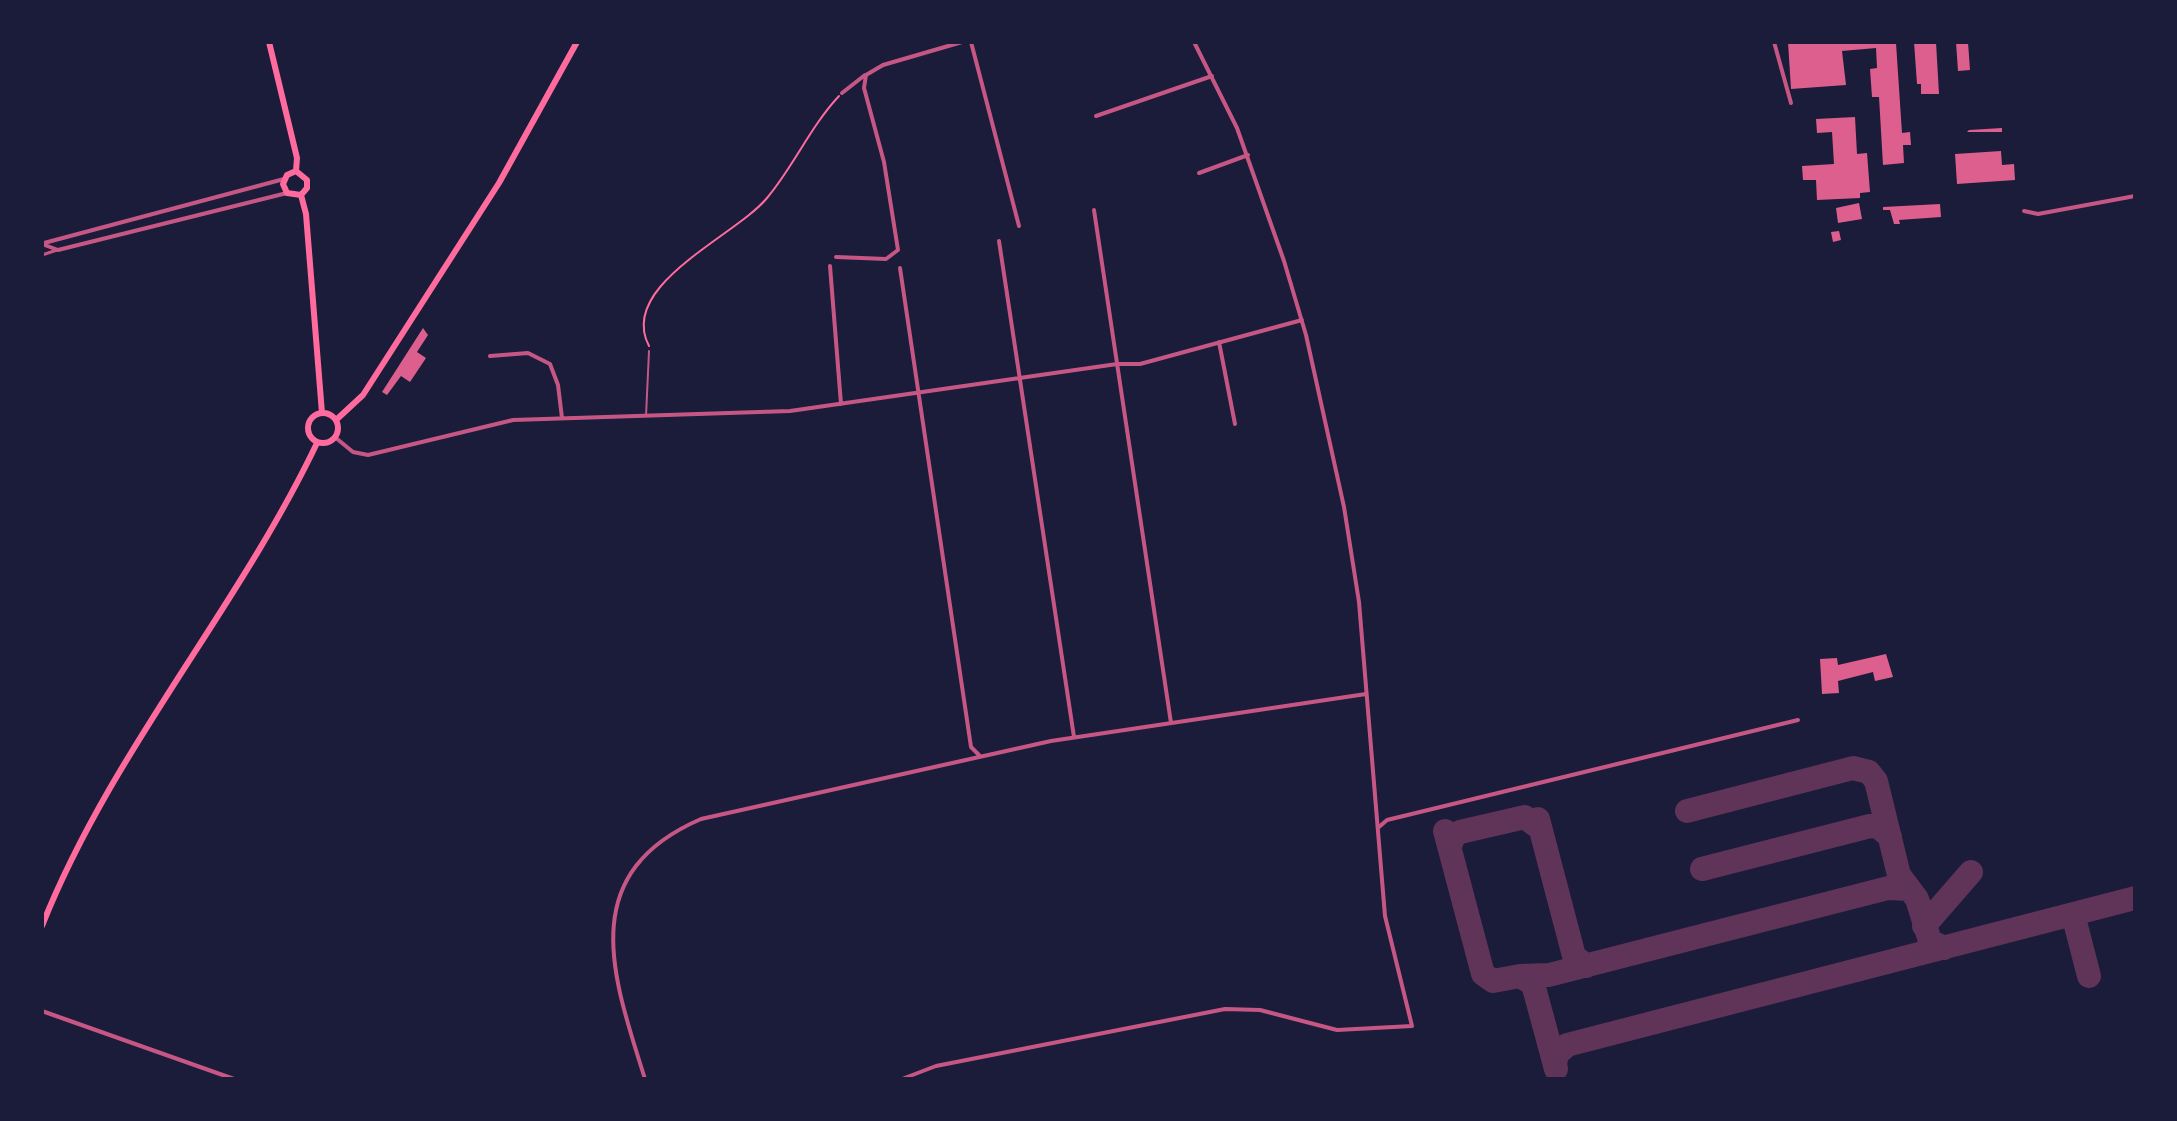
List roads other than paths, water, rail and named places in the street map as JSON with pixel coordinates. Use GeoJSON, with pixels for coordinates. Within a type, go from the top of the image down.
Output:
{"type":"FeatureCollection","features":[{"type":"Feature","properties":{"kind":"main road"},"geometry":{"type":"LineString","coordinates":[[269,42],[297,158],[296,171]]}},
{"type":"Feature","properties":{"kind":"main road"},"geometry":{"type":"LineString","coordinates":[[322,413],[313,417],[308,428],[310,437],[317,443],[327,443],[336,438],[336,420],[363,395],[499,183],[577,42]]}},
{"type":"Feature","properties":{"kind":"main road"},"geometry":{"type":"LineString","coordinates":[[296,171],[284,179],[287,193],[301,195]]}},
{"type":"Feature","properties":{"kind":"main road"},"geometry":{"type":"LineString","coordinates":[[296,171],[306,176],[308,184],[301,195],[306,214],[322,413]]}},
{"type":"Feature","properties":{"kind":"main road"},"geometry":{"type":"LineString","coordinates":[[322,413],[336,420]]}},
{"type":"Feature","properties":{"kind":"main road"},"geometry":{"type":"LineString","coordinates":[[42,926],[93,814],[269,535],[317,443]]}},
{"type":"Feature","properties":{"kind":"street"},"geometry":{"type":"LineString","coordinates":[[842,93],[883,65],[962,42]]}},
{"type":"Feature","properties":{"kind":"street"},"geometry":{"type":"LineString","coordinates":[[971,42],[1019,226]]}},
{"type":"Feature","properties":{"kind":"street"},"geometry":{"type":"LineString","coordinates":[[902,1079],[936,1066],[1225,1009],[1260,1010],[1337,1030],[1412,1026],[1386,925],[1353,556],[1302,320],[1248,155],[1194,42]]}},
{"type":"Feature","properties":{"kind":"street"},"geometry":{"type":"LineString","coordinates":[[1774,42],[1791,103]]}},
{"type":"Feature","properties":{"kind":"street"},"geometry":{"type":"LineString","coordinates":[[836,257],[886,259],[898,250],[884,162],[864,88],[866,75]]}},
{"type":"Feature","properties":{"kind":"street"},"geometry":{"type":"LineString","coordinates":[[1096,116],[1212,76]]}},
{"type":"Feature","properties":{"kind":"street"},"geometry":{"type":"LineString","coordinates":[[1199,173],[1248,155]]}},
{"type":"Feature","properties":{"kind":"street"},"geometry":{"type":"LineString","coordinates":[[42,244],[284,179]]}},
{"type":"Feature","properties":{"kind":"street"},"geometry":{"type":"LineString","coordinates":[[42,255],[287,193]]}},
{"type":"Feature","properties":{"kind":"street"},"geometry":{"type":"LineString","coordinates":[[2024,211],[2038,214],[2135,196]]}},
{"type":"Feature","properties":{"kind":"street"},"geometry":{"type":"LineString","coordinates":[[1094,210],[1171,723]]}},
{"type":"Feature","properties":{"kind":"street"},"geometry":{"type":"LineString","coordinates":[[999,241],[1074,737]]}},
{"type":"Feature","properties":{"kind":"street"},"geometry":{"type":"LineString","coordinates":[[42,244],[58,250]]}},
{"type":"Feature","properties":{"kind":"street"},"geometry":{"type":"LineString","coordinates":[[830,266],[841,404]]}},
{"type":"Feature","properties":{"kind":"street"},"geometry":{"type":"LineString","coordinates":[[900,268],[971,747],[979,755]]}},
{"type":"Feature","properties":{"kind":"street"},"geometry":{"type":"LineString","coordinates":[[336,438],[353,452],[368,455],[505,421],[753,415],[1117,364],[1140,364],[1302,320]]}},
{"type":"Feature","properties":{"kind":"street"},"geometry":{"type":"LineString","coordinates":[[1219,342],[1235,424]]}},
{"type":"Feature","properties":{"kind":"street"},"geometry":{"type":"LineString","coordinates":[[490,356],[528,353],[550,364],[558,385],[562,418]]}},
{"type":"Feature","properties":{"kind":"street"},"geometry":{"type":"LineString","coordinates":[[645,1079],[615,982],[613,937],[620,894],[654,846],[701,819],[979,755],[1074,737],[1367,694]]}},
{"type":"Feature","properties":{"kind":"street"},"geometry":{"type":"LineString","coordinates":[[1379,827],[1387,820],[1798,720]]}},
{"type":"Feature","properties":{"kind":"street"},"geometry":{"type":"LineString","coordinates":[[42,1011],[234,1079]]}},
{"type":"Feature","properties":{"kind":"lane"},"geometry":{"type":"LineString","coordinates":[[646,417],[649,351]]}}]}
